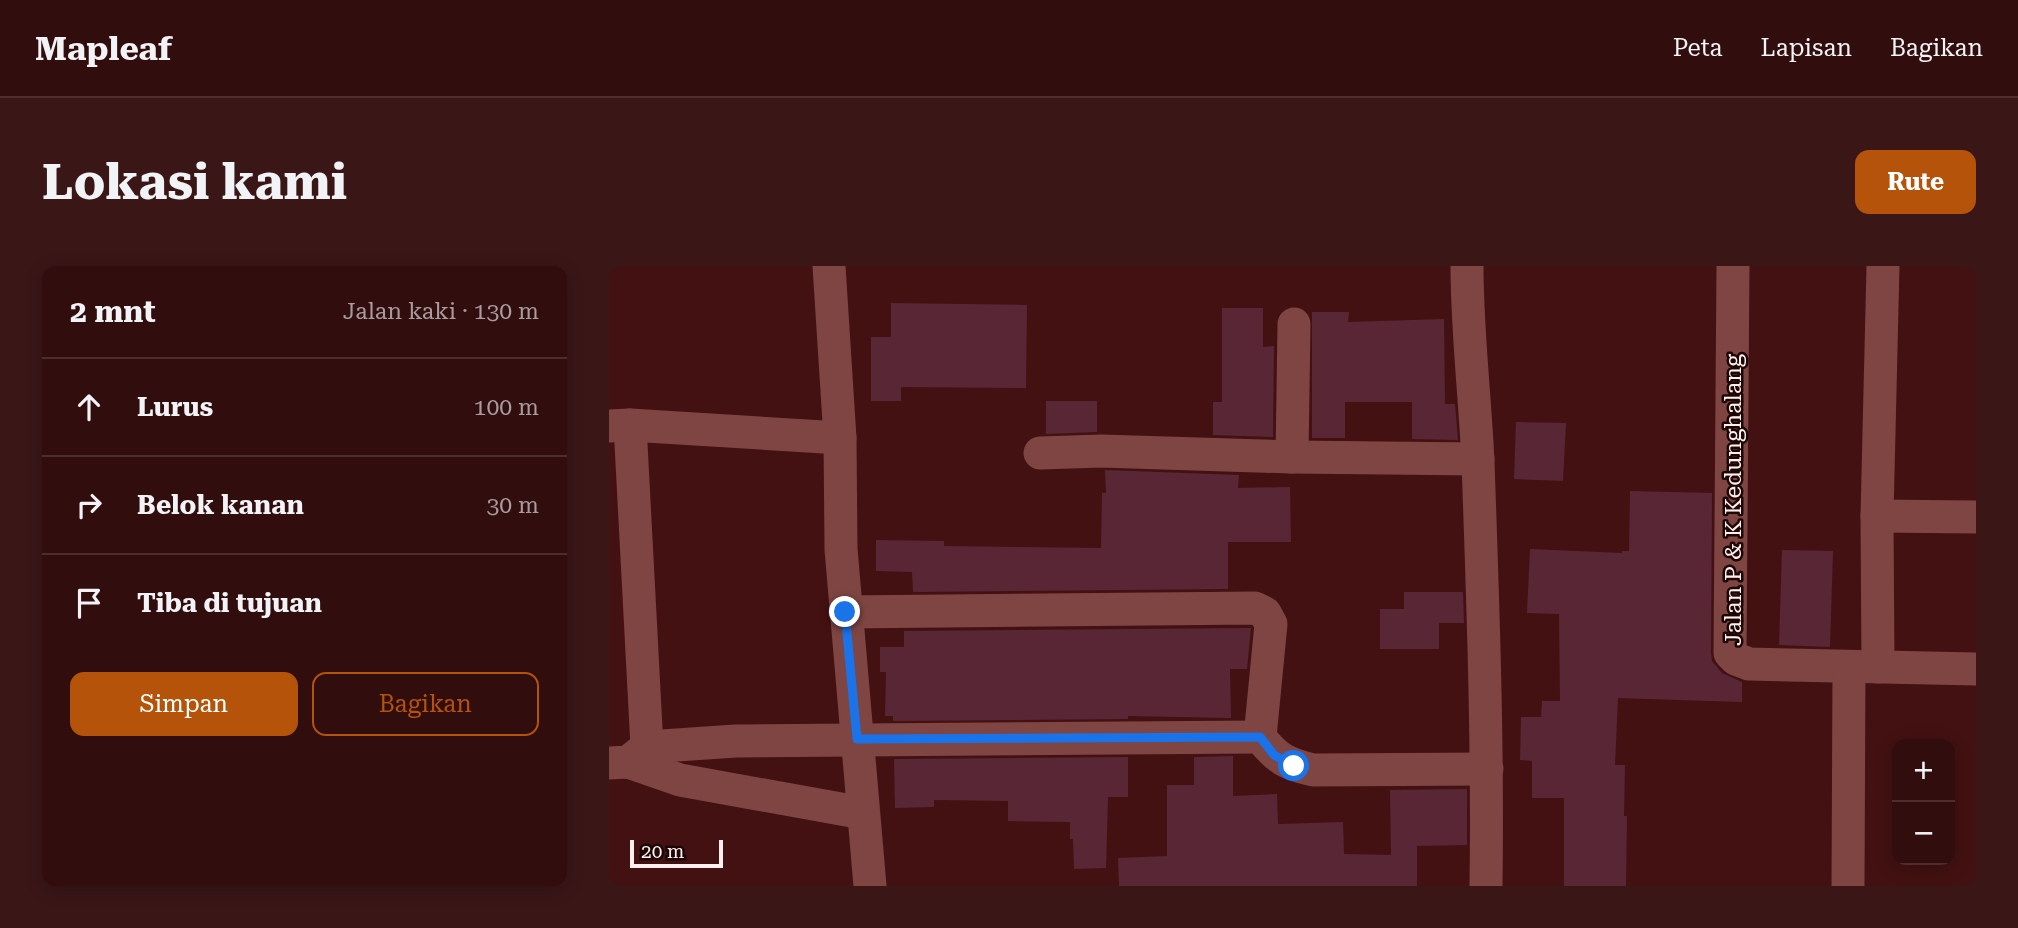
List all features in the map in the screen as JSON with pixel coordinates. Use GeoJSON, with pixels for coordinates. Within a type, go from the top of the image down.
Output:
{"type":"FeatureCollection","features":[{"type":"Feature","properties":{"kind":"street"},"geometry":{"type":"LineString","coordinates":[[829,266],[840,438],[841,549],[845,612],[870,886]]}},
{"type":"Feature","properties":{"kind":"street"},"geometry":{"type":"LineString","coordinates":[[1467,266],[1467,303],[1478,459],[1487,769],[1486,886]]}},
{"type":"Feature","properties":{"kind":"street","name":"Jalan P & K Kedunghalang"},"geometry":{"type":"LineString","coordinates":[[1733,266],[1730,653],[1736,659],[1749,664],[1976,669]]}},
{"type":"Feature","properties":{"kind":"street"},"geometry":{"type":"LineString","coordinates":[[1848,886],[1863,667],[1877,516],[1883,266]]}},
{"type":"Feature","properties":{"kind":"street"},"geometry":{"type":"LineString","coordinates":[[1292,457],[1294,324]]}},
{"type":"Feature","properties":{"kind":"street"},"geometry":{"type":"LineString","coordinates":[[628,758],[619,425],[840,438]]}},
{"type":"Feature","properties":{"kind":"street"},"geometry":{"type":"LineString","coordinates":[[1040,453],[1101,451],[1478,459]]}},
{"type":"Feature","properties":{"kind":"street"},"geometry":{"type":"LineString","coordinates":[[1877,516],[1976,516]]}},
{"type":"Feature","properties":{"kind":"street"},"geometry":{"type":"LineString","coordinates":[[845,612],[1255,608],[1265,613],[1271,624],[1260,737],[1274,755],[1294,766],[1313,770],[1487,769]]}},
{"type":"Feature","properties":{"kind":"street"},"geometry":{"type":"LineString","coordinates":[[628,758],[736,741],[1260,737]]}},
{"type":"Feature","properties":{"kind":"street"},"geometry":{"type":"LineString","coordinates":[[628,758],[680,780],[863,813]]}},
{"type":"Feature","properties":{"kind":"building"},"geometry":{"type":"Polygon","coordinates":[[[891,303],[1027,305],[1026,388],[901,387],[901,401],[871,401],[871,337],[891,337],[891,303]]]}},
{"type":"Feature","properties":{"kind":"building"},"geometry":{"type":"Polygon","coordinates":[[[1222,308],[1263,308],[1263,347],[1274,346],[1273,437],[1213,435],[1213,402],[1222,402],[1222,308]]]}},
{"type":"Feature","properties":{"kind":"building"},"geometry":{"type":"Polygon","coordinates":[[[1312,312],[1349,312],[1348,322],[1444,319],[1445,404],[1455,404],[1458,440],[1412,439],[1412,402],[1345,402],[1345,438],[1312,438],[1312,312]]]}},
{"type":"Feature","properties":{"kind":"building"},"geometry":{"type":"Polygon","coordinates":[[[1046,401],[1097,401],[1097,432],[1046,434],[1046,401]]]}},
{"type":"Feature","properties":{"kind":"building"},"geometry":{"type":"Polygon","coordinates":[[[1516,422],[1566,423],[1563,481],[1514,479],[1516,422]]]}},
{"type":"Feature","properties":{"kind":"building"},"geometry":{"type":"Polygon","coordinates":[[[1105,470],[1239,475],[1238,488],[1290,487],[1291,542],[1228,542],[1228,589],[913,592],[912,572],[876,571],[876,540],[944,541],[944,546],[1101,548],[1102,493],[1106,493],[1105,470]]]}},
{"type":"Feature","properties":{"kind":"building"},"geometry":{"type":"Polygon","coordinates":[[[1630,491],[1712,493],[1712,661],[1722,673],[1742,682],[1742,702],[1618,698],[1615,765],[1625,765],[1626,886],[1564,886],[1564,798],[1532,798],[1532,761],[1520,760],[1521,717],[1541,717],[1542,701],[1560,701],[1559,614],[1527,613],[1530,549],[1622,553],[1629,551],[1630,491]]]}},
{"type":"Feature","properties":{"kind":"building"},"geometry":{"type":"Polygon","coordinates":[[[1782,550],[1833,551],[1830,647],[1779,645],[1782,550]]]}},
{"type":"Feature","properties":{"kind":"building"},"geometry":{"type":"Polygon","coordinates":[[[1404,592],[1463,592],[1464,623],[1439,623],[1439,649],[1380,649],[1380,609],[1404,609],[1404,592]]]}},
{"type":"Feature","properties":{"kind":"building"},"geometry":{"type":"Polygon","coordinates":[[[1251,628],[1247,669],[1230,669],[1231,718],[1128,716],[1128,719],[893,721],[893,716],[885,716],[886,672],[880,672],[880,647],[904,647],[904,631],[1251,628]]]}},
{"type":"Feature","properties":{"kind":"building"},"geometry":{"type":"Polygon","coordinates":[[[1233,756],[1233,796],[1277,794],[1278,824],[1343,822],[1344,854],[1391,855],[1390,790],[1467,789],[1467,845],[1417,846],[1417,886],[1119,886],[1118,858],[1167,856],[1167,785],[1194,785],[1194,757],[1233,756]]]}},
{"type":"Feature","properties":{"kind":"building"},"geometry":{"type":"Polygon","coordinates":[[[1128,757],[1128,797],[1108,797],[1106,868],[1074,869],[1070,822],[1008,821],[1008,801],[934,800],[934,807],[895,808],[894,759],[1128,757]]]}},
{"type":"Feature","properties":{"kind":"route"},"geometry":{"type":"LineString","coordinates":[[845,612],[857,739],[1260,737],[1274,755],[1294,766]]}}]}
